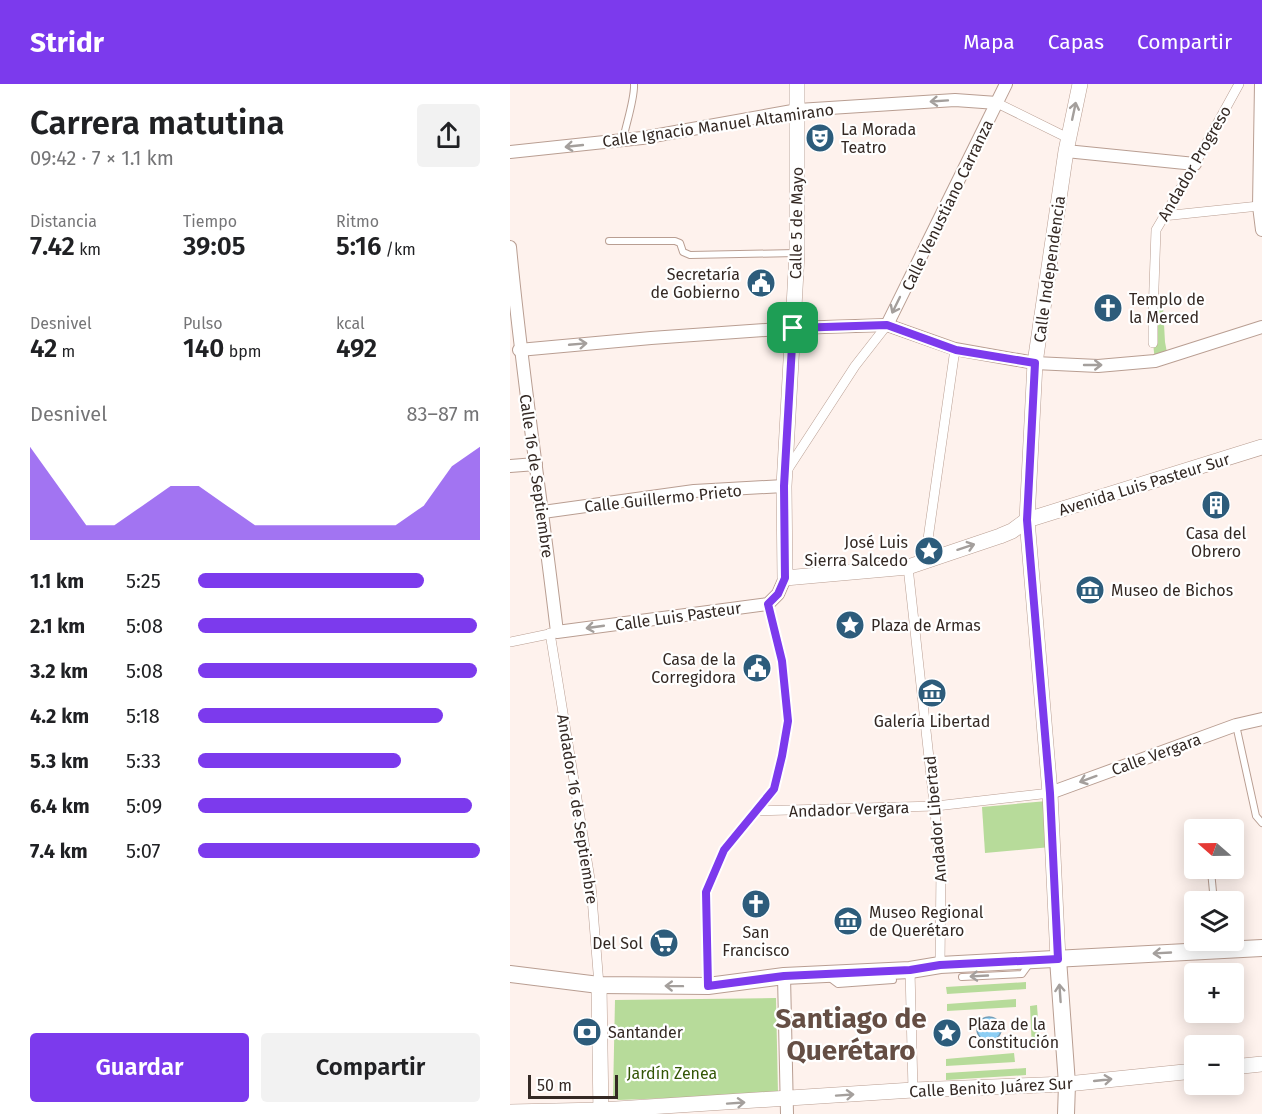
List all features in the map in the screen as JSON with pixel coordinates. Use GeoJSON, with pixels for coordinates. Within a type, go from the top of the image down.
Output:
{"type":"FeatureCollection","features":[{"type":"Feature","properties":{"kind":"main road"},"geometry":{"type":"LineString","coordinates":[[1244,947],[1262,948]]}},
{"type":"Feature","properties":{"kind":"main road"},"geometry":{"type":"LineString","coordinates":[[510,974],[599,985],[708,986],[784,976],[910,970],[940,965],[1058,959],[1184,948]]}},
{"type":"Feature","properties":{"kind":"main road"},"geometry":{"type":"LineString","coordinates":[[1058,959],[1067,1084],[1066,1114]]}},
{"type":"Feature","properties":{"kind":"street","name":"Calle 5 de Mayo"},"geometry":{"type":"LineString","coordinates":[[785,578],[784,480],[797,253],[797,84]]}},
{"type":"Feature","properties":{"kind":"street","name":"Calle Venustiano Carranza"},"geometry":{"type":"LineString","coordinates":[[887,325],[1006,84]]}},
{"type":"Feature","properties":{"kind":"street","name":"Calle Independencia"},"geometry":{"type":"LineString","coordinates":[[1058,959],[1050,793],[1027,520],[1035,363],[1067,145],[1080,84]]}},
{"type":"Feature","properties":{"kind":"street","name":"Andador Progreso"},"geometry":{"type":"LineString","coordinates":[[1153,343],[1156,230],[1239,84]]}},
{"type":"Feature","properties":{"kind":"street"},"geometry":{"type":"LineString","coordinates":[[1261,84],[1262,230]]}},
{"type":"Feature","properties":{"kind":"street","name":"Calle Ignacio Manuel Altamirano"},"geometry":{"type":"LineString","coordinates":[[510,152],[623,140],[798,110],[955,100],[997,103]]}},
{"type":"Feature","properties":{"kind":"street"},"geometry":{"type":"LineString","coordinates":[[997,103],[1067,145],[1195,164]]}},
{"type":"Feature","properties":{"kind":"street"},"geometry":{"type":"LineString","coordinates":[[1163,216],[1261,206]]}},
{"type":"Feature","properties":{"kind":"street","name":"Calle 16 de Septiembre"},"geometry":{"type":"LineString","coordinates":[[510,248],[519,350],[543,512],[553,633]]}},
{"type":"Feature","properties":{"kind":"street"},"geometry":{"type":"LineString","coordinates":[[784,480],[855,366],[887,325]]}},
{"type":"Feature","properties":{"kind":"street"},"geometry":{"type":"LineString","coordinates":[[519,350],[793,328],[887,325],[956,350],[1035,363],[1098,366],[1155,361],[1262,327]]}},
{"type":"Feature","properties":{"kind":"street"},"geometry":{"type":"LineString","coordinates":[[926,560],[956,350]]}},
{"type":"Feature","properties":{"kind":"street","name":"Avenida Luis Pasteur Sur"},"geometry":{"type":"LineString","coordinates":[[785,578],[908,567],[1000,536],[1012,531],[1027,520],[1262,447]]}},
{"type":"Feature","properties":{"kind":"street"},"geometry":{"type":"LineString","coordinates":[[510,466],[536,464]]}},
{"type":"Feature","properties":{"kind":"street","name":"Calle Guillermo Prieto"},"geometry":{"type":"LineString","coordinates":[[543,512],[784,480]]}},
{"type":"Feature","properties":{"kind":"street","name":"Andador Libertad"},"geometry":{"type":"LineString","coordinates":[[908,567],[941,867],[940,965]]}},
{"type":"Feature","properties":{"kind":"street"},"geometry":{"type":"LineString","coordinates":[[771,811],[788,721],[782,661],[768,604],[778,594],[785,578]]}},
{"type":"Feature","properties":{"kind":"street","name":"Calle Luis Pasteur"},"geometry":{"type":"LineString","coordinates":[[553,633],[768,604]]}},
{"type":"Feature","properties":{"kind":"street"},"geometry":{"type":"LineString","coordinates":[[510,642],[553,633]]}},
{"type":"Feature","properties":{"kind":"street","name":"Andador 16 de Septiembre"},"geometry":{"type":"LineString","coordinates":[[553,633],[591,885],[599,985]]}},
{"type":"Feature","properties":{"kind":"street","name":"Calle Vergara"},"geometry":{"type":"LineString","coordinates":[[1050,793],[1236,726],[1262,719]]}},
{"type":"Feature","properties":{"kind":"street"},"geometry":{"type":"LineString","coordinates":[[708,986],[706,892],[724,850],[774,789]]}},
{"type":"Feature","properties":{"kind":"street","name":"Andador Vergara"},"geometry":{"type":"LineString","coordinates":[[755,811],[936,806],[1050,793]]}},
{"type":"Feature","properties":{"kind":"street"},"geometry":{"type":"LineString","coordinates":[[910,970],[913,1090]]}},
{"type":"Feature","properties":{"kind":"street"},"geometry":{"type":"LineString","coordinates":[[784,976],[787,1107]]}},
{"type":"Feature","properties":{"kind":"street"},"geometry":{"type":"LineString","coordinates":[[599,985],[601,1112]]}},
{"type":"Feature","properties":{"kind":"street"},"geometry":{"type":"LineString","coordinates":[[1244,1066],[1262,1064]]}},
{"type":"Feature","properties":{"kind":"street","name":"Calle Benito Juárez Sur"},"geometry":{"type":"LineString","coordinates":[[510,1112],[787,1107],[913,1090],[1067,1084],[1184,1072]]}},
{"type":"Feature","properties":{"kind":"lane"},"geometry":{"type":"LineString","coordinates":[[623,140],[634,96],[634,84]]}},
{"type":"Feature","properties":{"kind":"lane"},"geometry":{"type":"LineString","coordinates":[[609,241],[675,241],[680,243],[683,252],[690,255],[797,253]]}},
{"type":"Feature","properties":{"kind":"lane"},"geometry":{"type":"LineString","coordinates":[[1236,726],[1256,816],[1262,823]]}},
{"type":"Feature","properties":{"kind":"lane"},"geometry":{"type":"LineString","coordinates":[[962,977],[1022,974],[1032,960]]}},
{"type":"Feature","properties":{"kind":"lane"},"geometry":{"type":"LineString","coordinates":[[824,974],[838,984],[893,980]]}},
{"type":"Feature","properties":{"kind":"green space"},"geometry":{"type":"Polygon","coordinates":[[[1163,306],[1168,358],[1155,361],[1153,307],[1163,306]]]}},
{"type":"Feature","properties":{"kind":"green space"},"geometry":{"type":"Polygon","coordinates":[[[1047,801],[1051,847],[985,853],[982,807],[1047,801]]]}},
{"type":"Feature","properties":{"kind":"green space"},"geometry":{"type":"Polygon","coordinates":[[[1026,982],[1026,989],[947,994],[946,987],[1026,982]]]}},
{"type":"Feature","properties":{"kind":"green space","name":"Jardín Zenea"},"geometry":{"type":"Polygon","coordinates":[[[776,998],[778,1094],[618,1100],[613,1096],[615,1000],[776,998]]]}},
{"type":"Feature","properties":{"kind":"green space"},"geometry":{"type":"Polygon","coordinates":[[[1016,999],[1016,1007],[947,1011],[947,1004],[1016,999]]]}},
{"type":"Feature","properties":{"kind":"green space"},"geometry":{"type":"Polygon","coordinates":[[[1037,1005],[1040,1049],[1032,1050],[1030,1006],[1037,1005]]]}},
{"type":"Feature","properties":{"kind":"green space"},"geometry":{"type":"Polygon","coordinates":[[[1014,1053],[1015,1062],[946,1066],[946,1059],[1014,1053]]]}},
{"type":"Feature","properties":{"kind":"green space"},"geometry":{"type":"Polygon","coordinates":[[[1026,1068],[1026,1075],[946,1080],[946,1073],[1026,1068]]]}},
{"type":"Feature","properties":{"kind":"water"},"geometry":{"type":"Polygon","coordinates":[[[989,1017],[994,1018],[1000,1024],[1000,1034],[994,1040],[989,1041],[984,1040],[978,1034],[977,1029],[978,1024],[984,1018],[989,1017]]]}},
{"type":"Feature","properties":{"kind":"place","name":"La Morada Teatro"},"geometry":{"type":"Point","coordinates":[820,138]}},
{"type":"Feature","properties":{"kind":"place","name":"Secretaría de Gobierno"},"geometry":{"type":"Point","coordinates":[761,283]}},
{"type":"Feature","properties":{"kind":"place","name":"Templo de la Merced"},"geometry":{"type":"Point","coordinates":[1108,308]}},
{"type":"Feature","properties":{"kind":"place","name":"Casa del Obrero"},"geometry":{"type":"Point","coordinates":[1216,505]}},
{"type":"Feature","properties":{"kind":"place","name":"José Luis Sierra Salcedo"},"geometry":{"type":"Point","coordinates":[929,551]}},
{"type":"Feature","properties":{"kind":"place","name":"Museo de Bichos"},"geometry":{"type":"Point","coordinates":[1090,590]}},
{"type":"Feature","properties":{"kind":"place","name":"Plaza de Armas"},"geometry":{"type":"Point","coordinates":[850,625]}},
{"type":"Feature","properties":{"kind":"place","name":"Casa de la Corregidora"},"geometry":{"type":"Point","coordinates":[757,668]}},
{"type":"Feature","properties":{"kind":"place","name":"Galería Libertad"},"geometry":{"type":"Point","coordinates":[932,693]}},
{"type":"Feature","properties":{"kind":"place","name":"San Francisco"},"geometry":{"type":"Point","coordinates":[756,904]}},
{"type":"Feature","properties":{"kind":"place","name":"Museo Regional de Querétaro"},"geometry":{"type":"Point","coordinates":[848,921]}},
{"type":"Feature","properties":{"kind":"place","name":"Del Sol"},"geometry":{"type":"Point","coordinates":[664,943]}},
{"type":"Feature","properties":{"kind":"place","name":"Santander"},"geometry":{"type":"Point","coordinates":[587,1032]}},
{"type":"Feature","properties":{"kind":"place","name":"Plaza de la Constitución"},"geometry":{"type":"Point","coordinates":[947,1033]}},
{"type":"Feature","properties":{"kind":"district","name":"Santiago de Querétaro"},"geometry":{"type":"Point","coordinates":[851,1034]}},
{"type":"Feature","properties":{"kind":"route"},"geometry":{"type":"LineString","coordinates":[[887,325],[956,350],[1035,363],[1027,520],[1050,793],[1058,959],[940,965],[910,970],[784,976],[708,986],[706,892],[724,850],[774,789],[788,721],[782,661],[768,604],[778,594],[785,578],[784,486],[793,328],[887,325]]}}]}
